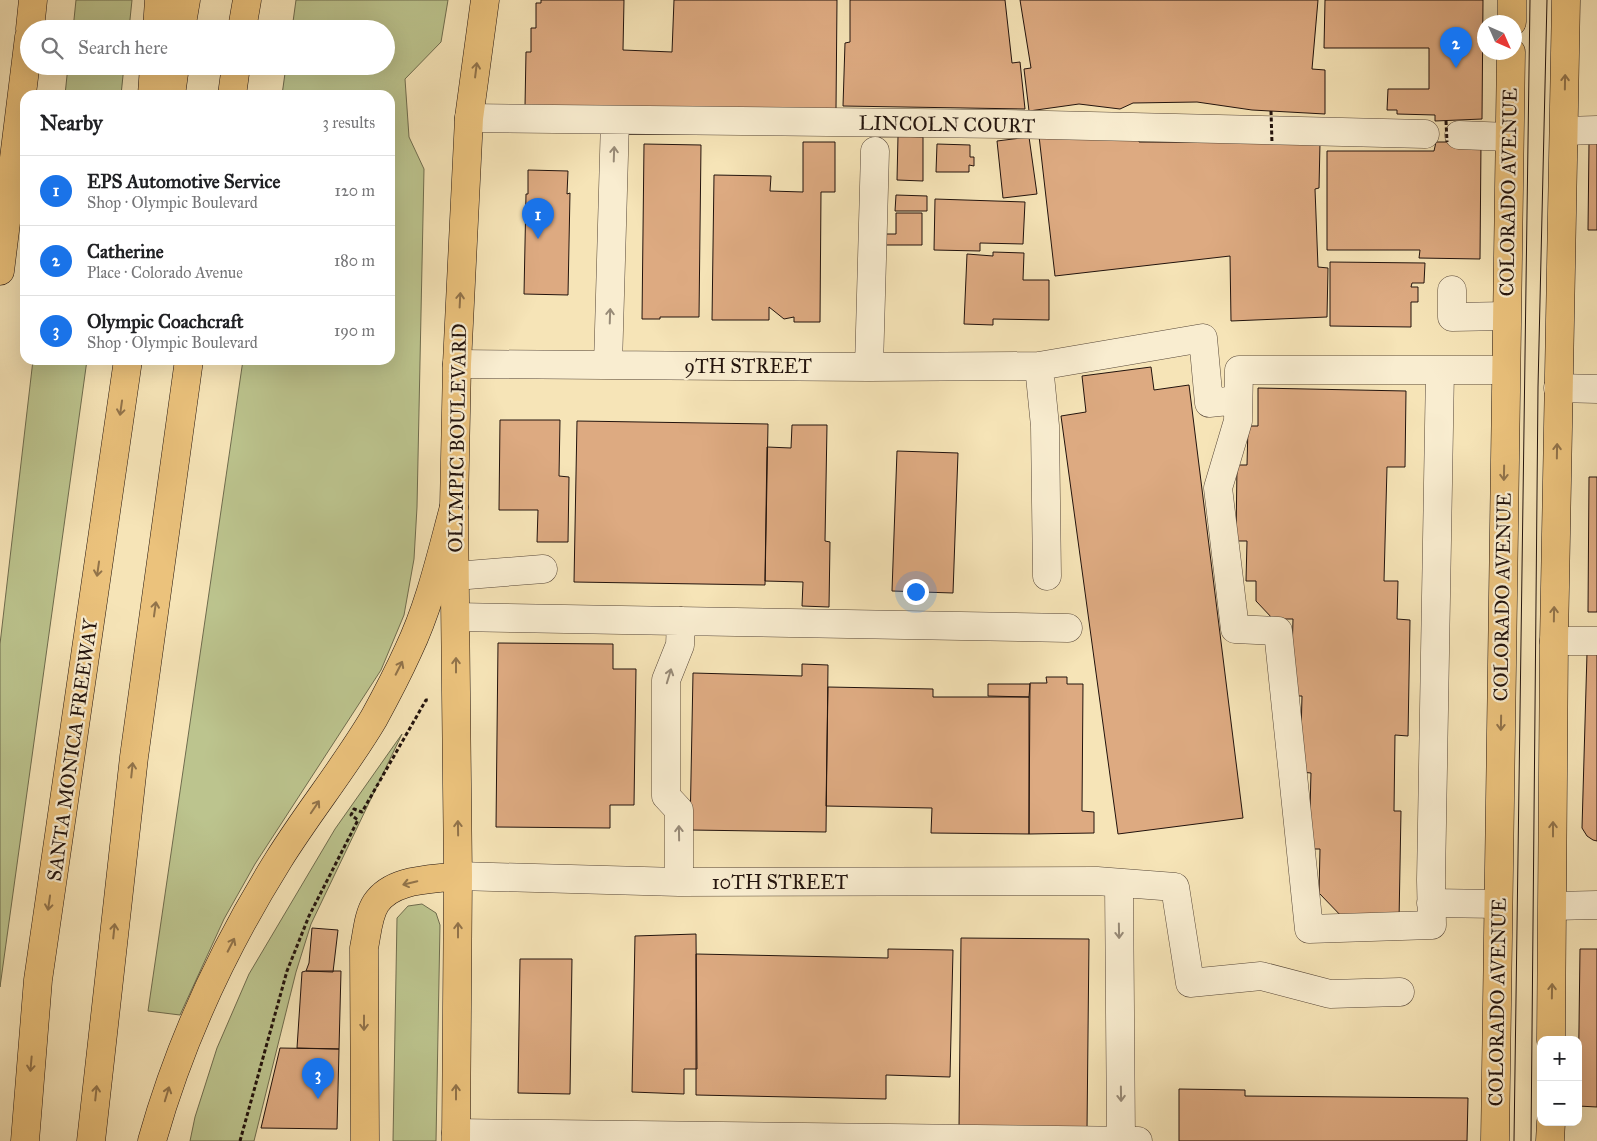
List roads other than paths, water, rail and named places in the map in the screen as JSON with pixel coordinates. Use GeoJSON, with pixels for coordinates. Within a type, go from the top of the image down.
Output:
{"type":"FeatureCollection","features":[{"type":"Feature","properties":{"kind":"main road"},"geometry":{"type":"LineString","coordinates":[[31,20],[33,0]]}},
{"type":"Feature","properties":{"kind":"main road"},"geometry":{"type":"LineString","coordinates":[[158,20],[159,0]]}},
{"type":"Feature","properties":{"kind":"main road"},"geometry":{"type":"LineString","coordinates":[[183,20],[186,0]]}},
{"type":"Feature","properties":{"kind":"main road"},"geometry":{"type":"LineString","coordinates":[[244,20],[247,0]]}},
{"type":"Feature","properties":{"kind":"main road","name":"OLYMPIC BOULEVARD"},"geometry":{"type":"LineString","coordinates":[[456,1137],[458,876],[454,507],[457,364],[470,118],[485,0]]}},
{"type":"Feature","properties":{"kind":"main road"},"geometry":{"type":"LineString","coordinates":[[1512,0],[1512,15]]}},
{"type":"Feature","properties":{"kind":"main road"},"geometry":{"type":"LineString","coordinates":[[1551,1036],[1554,641],[1566,0]]}},
{"type":"Feature","properties":{"kind":"main road","name":"COLORADO AVENUE"},"geometry":{"type":"LineString","coordinates":[[1495,1141],[1511,60]]}},
{"type":"Feature","properties":{"kind":"main road"},"geometry":{"type":"LineString","coordinates":[[22,90],[24,75]]}},
{"type":"Feature","properties":{"kind":"main road"},"geometry":{"type":"LineString","coordinates":[[152,90],[153,75]]}},
{"type":"Feature","properties":{"kind":"main road"},"geometry":{"type":"LineString","coordinates":[[171,90],[173,75]]}},
{"type":"Feature","properties":{"kind":"main road"},"geometry":{"type":"LineString","coordinates":[[233,90],[235,75]]}},
{"type":"Feature","properties":{"kind":"main road"},"geometry":{"type":"LineString","coordinates":[[0,271],[20,109]]}},
{"type":"Feature","properties":{"kind":"main road","name":"SANTA MONICA FREEWAY"},"geometry":{"type":"LineString","coordinates":[[25,1141],[38,980],[127,365]]}},
{"type":"Feature","properties":{"kind":"main road"},"geometry":{"type":"LineString","coordinates":[[91,1141],[134,757],[188,365]]}},
{"type":"Feature","properties":{"kind":"main road"},"geometry":{"type":"LineString","coordinates":[[152,1141],[174,1072],[202,1000],[240,927],[279,859],[374,718],[409,650],[430,595],[454,507]]}},
{"type":"Feature","properties":{"kind":"main road"},"geometry":{"type":"LineString","coordinates":[[365,1141],[364,948],[368,924],[376,903],[390,889],[411,882],[458,876]]}},
{"type":"Feature","properties":{"kind":"main road"},"geometry":{"type":"LineString","coordinates":[[1550,1141],[1551,1126]]}},
{"type":"Feature","properties":{"kind":"street","name":"LINCOLN COURT"},"geometry":{"type":"LineString","coordinates":[[470,118],[1004,124],[1444,133],[1509,137]]}},
{"type":"Feature","properties":{"kind":"street"},"geometry":{"type":"LineString","coordinates":[[608,365],[615,120]]}},
{"type":"Feature","properties":{"kind":"street"},"geometry":{"type":"LineString","coordinates":[[1564,131],[1597,130]]}},
{"type":"Feature","properties":{"kind":"street"},"geometry":{"type":"LineString","coordinates":[[869,367],[875,151]]}},
{"type":"Feature","properties":{"kind":"street"},"geometry":{"type":"LineString","coordinates":[[1452,290],[1452,317],[1506,316]]}},
{"type":"Feature","properties":{"kind":"street","name":"9TH STREET"},"geometry":{"type":"LineString","coordinates":[[457,364],[869,367],[1039,366],[1203,338],[1209,403],[1238,400]]}},
{"type":"Feature","properties":{"kind":"street"},"geometry":{"type":"LineString","coordinates":[[1039,366],[1045,426],[1047,576]]}},
{"type":"Feature","properties":{"kind":"street"},"geometry":{"type":"LineString","coordinates":[[1440,370],[1430,880],[1432,925],[1309,929],[1278,631],[1234,629],[1218,488],[1238,421],[1239,370],[1440,370],[1505,370]]}},
{"type":"Feature","properties":{"kind":"street"},"geometry":{"type":"LineString","coordinates":[[1558,388],[1597,389]]}},
{"type":"Feature","properties":{"kind":"street"},"geometry":{"type":"LineString","coordinates":[[455,576],[543,569]]}},
{"type":"Feature","properties":{"kind":"street"},"geometry":{"type":"LineString","coordinates":[[456,617],[1068,628]]}},
{"type":"Feature","properties":{"kind":"street"},"geometry":{"type":"LineString","coordinates":[[678,882],[678,810],[666,796],[666,680],[680,645],[681,621]]}},
{"type":"Feature","properties":{"kind":"street"},"geometry":{"type":"LineString","coordinates":[[1554,641],[1597,641]]}},
{"type":"Feature","properties":{"kind":"street","name":"10TH STREET"},"geometry":{"type":"LineString","coordinates":[[458,876],[678,882],[1110,882],[1175,887],[1190,983],[1261,976],[1330,994],[1400,992]]}},
{"type":"Feature","properties":{"kind":"street"},"geometry":{"type":"LineString","coordinates":[[456,1137],[1130,1140],[1110,882]]}},
{"type":"Feature","properties":{"kind":"street"},"geometry":{"type":"LineString","coordinates":[[1431,903],[1498,904]]}},
{"type":"Feature","properties":{"kind":"street"},"geometry":{"type":"LineString","coordinates":[[1553,906],[1597,905]]}},
{"type":"Feature","properties":{"kind":"tram line"},"geometry":{"type":"LineString","coordinates":[[1514,1141],[1530,0]]}},
{"type":"Feature","properties":{"kind":"tram line"},"geometry":{"type":"LineString","coordinates":[[1531,1141],[1538,387],[1547,0]]}},
{"type":"Feature","properties":{"kind":"place","name":"Catherine"},"geometry":{"type":"Point","coordinates":[1456,68]}},
{"type":"Feature","properties":{"kind":"place","name":"EPS Automotive Service"},"geometry":{"type":"Point","coordinates":[538,239]}},
{"type":"Feature","properties":{"kind":"place","name":"Olympic Coachcraft"},"geometry":{"type":"Point","coordinates":[318,1099]}}]}
